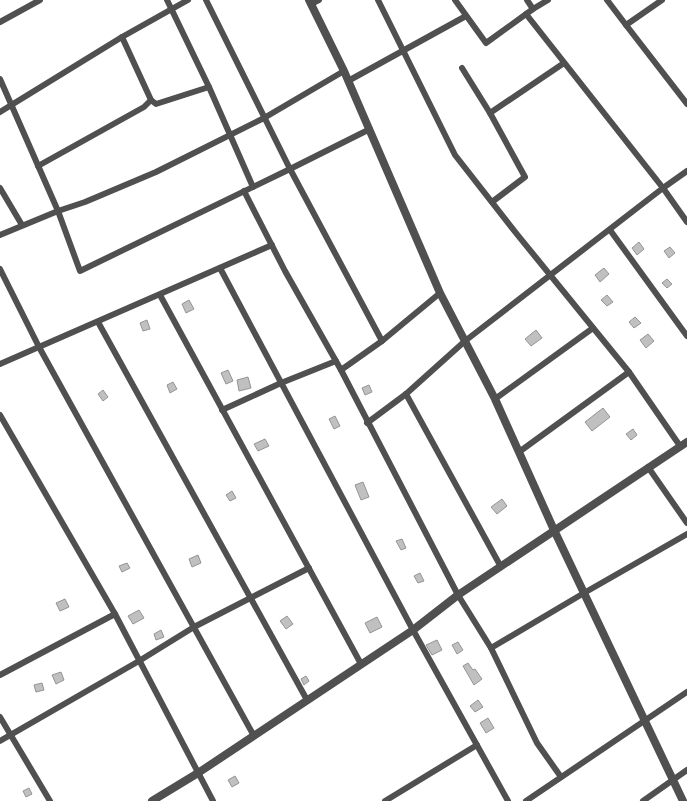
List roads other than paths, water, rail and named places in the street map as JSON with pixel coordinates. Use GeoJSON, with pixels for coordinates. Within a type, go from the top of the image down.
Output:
{"type":"FeatureCollection","features":[{"type":"Feature","properties":{"kind":"street"},"geometry":{"type":"LineString","coordinates":[[0,22],[40,0]]}},
{"type":"Feature","properties":{"kind":"street"},"geometry":{"type":"LineString","coordinates":[[167,0],[209,87],[253,187]]}},
{"type":"Feature","properties":{"kind":"street"},"geometry":{"type":"LineString","coordinates":[[0,112],[122,37],[188,0]]}},
{"type":"Feature","properties":{"kind":"street"},"geometry":{"type":"LineString","coordinates":[[206,0],[290,169],[382,341]]}},
{"type":"Feature","properties":{"kind":"street"},"geometry":{"type":"LineString","coordinates":[[319,0],[310,2],[344,71],[370,129],[440,293],[495,399],[554,530],[683,801]]}},
{"type":"Feature","properties":{"kind":"street"},"geometry":{"type":"LineString","coordinates":[[152,801],[198,773],[413,630],[458,595],[683,444],[629,372],[455,155],[378,0]]}},
{"type":"Feature","properties":{"kind":"street"},"geometry":{"type":"LineString","coordinates":[[455,0],[486,43],[548,0]]}},
{"type":"Feature","properties":{"kind":"street"},"geometry":{"type":"LineString","coordinates":[[527,0],[533,9]]}},
{"type":"Feature","properties":{"kind":"street"},"geometry":{"type":"LineString","coordinates":[[607,0],[687,104]]}},
{"type":"Feature","properties":{"kind":"street"},"geometry":{"type":"LineString","coordinates":[[626,25],[662,0]]}},
{"type":"Feature","properties":{"kind":"street"},"geometry":{"type":"LineString","coordinates":[[526,14],[663,188],[687,222]]}},
{"type":"Feature","properties":{"kind":"street"},"geometry":{"type":"LineString","coordinates":[[348,81],[466,16]]}},
{"type":"Feature","properties":{"kind":"street"},"geometry":{"type":"LineString","coordinates":[[122,37],[151,100],[156,104],[209,87]]}},
{"type":"Feature","properties":{"kind":"street"},"geometry":{"type":"LineString","coordinates":[[490,113],[564,63]]}},
{"type":"Feature","properties":{"kind":"street"},"geometry":{"type":"LineString","coordinates":[[462,68],[490,113],[525,177],[492,202]]}},
{"type":"Feature","properties":{"kind":"street"},"geometry":{"type":"LineString","coordinates":[[0,235],[58,211],[85,202],[156,172],[264,118],[344,71]]}},
{"type":"Feature","properties":{"kind":"street"},"geometry":{"type":"LineString","coordinates":[[0,79],[58,211],[80,271],[370,129]]}},
{"type":"Feature","properties":{"kind":"street"},"geometry":{"type":"LineString","coordinates":[[38,166],[144,107],[151,100]]}},
{"type":"Feature","properties":{"kind":"street"},"geometry":{"type":"LineString","coordinates":[[368,423],[406,394],[465,341],[687,171]]}},
{"type":"Feature","properties":{"kind":"street"},"geometry":{"type":"LineString","coordinates":[[0,188],[22,225]]}},
{"type":"Feature","properties":{"kind":"street"},"geometry":{"type":"LineString","coordinates":[[244,191],[341,370],[458,595],[491,648],[537,743],[561,777]]}},
{"type":"Feature","properties":{"kind":"street"},"geometry":{"type":"LineString","coordinates":[[610,230],[687,336]]}},
{"type":"Feature","properties":{"kind":"street"},"geometry":{"type":"LineString","coordinates":[[0,364],[272,245]]}},
{"type":"Feature","properties":{"kind":"street"},"geometry":{"type":"LineString","coordinates":[[220,268],[413,630],[508,801]]}},
{"type":"Feature","properties":{"kind":"street"},"geometry":{"type":"LineString","coordinates":[[0,269],[39,347],[254,736]]}},
{"type":"Feature","properties":{"kind":"street"},"geometry":{"type":"LineString","coordinates":[[341,370],[382,341],[440,293]]}},
{"type":"Feature","properties":{"kind":"street"},"geometry":{"type":"LineString","coordinates":[[160,295],[361,664]]}},
{"type":"Feature","properties":{"kind":"street"},"geometry":{"type":"LineString","coordinates":[[98,322],[307,700]]}},
{"type":"Feature","properties":{"kind":"street"},"geometry":{"type":"LineString","coordinates":[[495,399],[593,328]]}},
{"type":"Feature","properties":{"kind":"street"},"geometry":{"type":"LineString","coordinates":[[222,410],[281,383],[336,361]]}},
{"type":"Feature","properties":{"kind":"street"},"geometry":{"type":"LineString","coordinates":[[519,452],[629,372]]}},
{"type":"Feature","properties":{"kind":"street"},"geometry":{"type":"LineString","coordinates":[[406,394],[501,567]]}},
{"type":"Feature","properties":{"kind":"street"},"geometry":{"type":"LineString","coordinates":[[0,415],[115,614],[213,801]]}},
{"type":"Feature","properties":{"kind":"street"},"geometry":{"type":"LineString","coordinates":[[648,468],[687,523]]}},
{"type":"Feature","properties":{"kind":"street"},"geometry":{"type":"LineString","coordinates":[[491,648],[687,534]]}},
{"type":"Feature","properties":{"kind":"street"},"geometry":{"type":"LineString","coordinates":[[0,741],[139,661],[194,627],[309,568]]}},
{"type":"Feature","properties":{"kind":"street"},"geometry":{"type":"LineString","coordinates":[[0,675],[115,614]]}},
{"type":"Feature","properties":{"kind":"street"},"geometry":{"type":"LineString","coordinates":[[526,801],[687,692]]}},
{"type":"Feature","properties":{"kind":"street"},"geometry":{"type":"LineString","coordinates":[[0,717],[50,801]]}},
{"type":"Feature","properties":{"kind":"street"},"geometry":{"type":"LineString","coordinates":[[385,801],[477,745]]}},
{"type":"Feature","properties":{"kind":"street"},"geometry":{"type":"LineString","coordinates":[[643,801],[687,770]]}}]}
